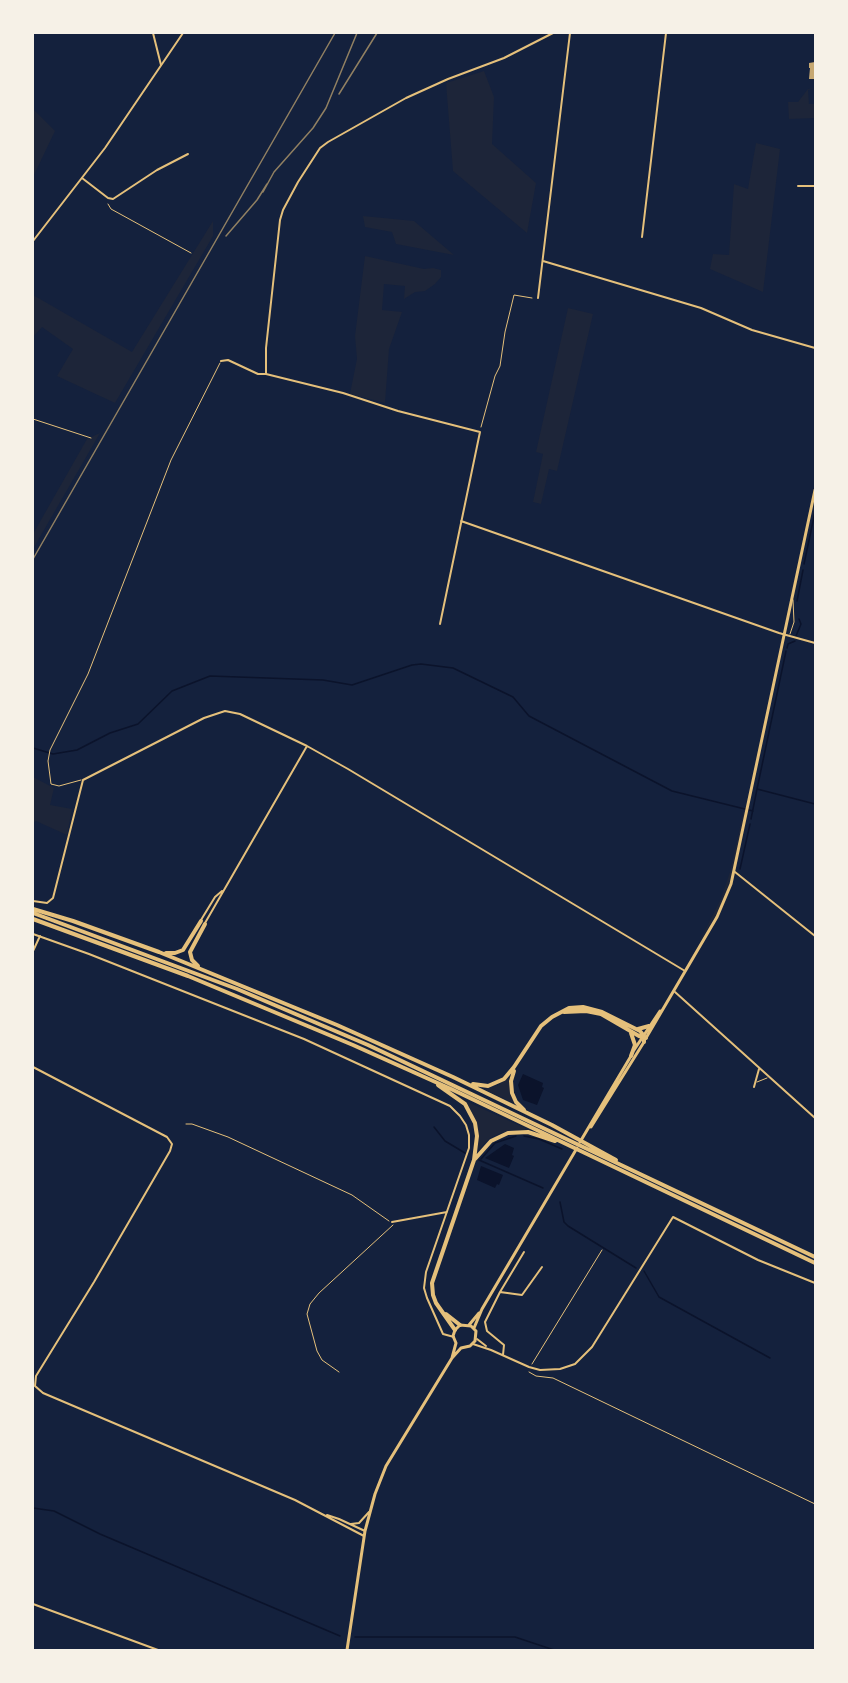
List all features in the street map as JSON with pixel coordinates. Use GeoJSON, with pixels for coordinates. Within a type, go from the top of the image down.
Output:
{"type":"FeatureCollection","features":[{"type":"Feature","properties":{"kind":"highway"},"geometry":{"type":"LineString","coordinates":[[33,911],[70,920],[159,952],[294,1006],[531,1114],[610,1156],[626,1167]]}},
{"type":"Feature","properties":{"kind":"highway"},"geometry":{"type":"LineString","coordinates":[[33,911],[312,1020],[425,1071],[815,1257]]}},
{"type":"Feature","properties":{"kind":"highway"},"geometry":{"type":"LineString","coordinates":[[33,919],[229,992],[344,1041],[815,1263]]}},
{"type":"Feature","properties":{"kind":"highway"},"geometry":{"type":"LineString","coordinates":[[159,952],[172,954],[182,950],[203,922]]}},
{"type":"Feature","properties":{"kind":"highway"},"geometry":{"type":"LineString","coordinates":[[203,922],[190,953],[193,961],[203,969]]}},
{"type":"Feature","properties":{"kind":"highway"},"geometry":{"type":"LineString","coordinates":[[453,1077],[476,1086],[488,1086],[501,1082],[514,1067],[540,1027],[550,1017],[576,1007],[602,1012],[636,1029],[644,1038]]}},
{"type":"Feature","properties":{"kind":"highway"},"geometry":{"type":"LineString","coordinates":[[560,1012],[594,1012],[644,1038]]}},
{"type":"Feature","properties":{"kind":"highway"},"geometry":{"type":"LineString","coordinates":[[636,1029],[649,1026]]}},
{"type":"Feature","properties":{"kind":"highway"},"geometry":{"type":"LineString","coordinates":[[629,1030],[635,1043],[631,1056]]}},
{"type":"Feature","properties":{"kind":"highway"},"geometry":{"type":"LineString","coordinates":[[514,1067],[511,1083],[512,1095],[520,1107],[531,1114]]}},
{"type":"Feature","properties":{"kind":"highway"},"geometry":{"type":"LineString","coordinates":[[430,1080],[461,1101],[472,1116],[477,1136],[474,1160],[433,1276],[433,1295],[455,1330]]}},
{"type":"Feature","properties":{"kind":"highway"},"geometry":{"type":"LineString","coordinates":[[474,1160],[491,1141],[515,1132],[534,1134],[572,1147]]}},
{"type":"Feature","properties":{"kind":"highway"},"geometry":{"type":"LineString","coordinates":[[443,1312],[460,1325]]}},
{"type":"Feature","properties":{"kind":"main road"},"geometry":{"type":"LineString","coordinates":[[587,1130],[607,1104],[717,917],[735,872],[787,635],[815,490]]}},
{"type":"Feature","properties":{"kind":"main road"},"geometry":{"type":"LineString","coordinates":[[347,1650],[364,1533],[369,1512],[386,1466],[452,1358],[462,1347],[472,1344],[476,1338],[474,1328],[482,1309],[631,1056],[663,1007]]}},
{"type":"Feature","properties":{"kind":"main road"},"geometry":{"type":"LineString","coordinates":[[469,1325],[482,1309]]}},
{"type":"Feature","properties":{"kind":"main road"},"geometry":{"type":"LineString","coordinates":[[452,1358],[456,1343],[455,1330],[460,1325],[469,1325],[474,1328]]}},
{"type":"Feature","properties":{"kind":"main road"},"geometry":{"type":"LineString","coordinates":[[456,1343],[462,1347]]}},
{"type":"Feature","properties":{"kind":"street"},"geometry":{"type":"LineString","coordinates":[[153,33],[161,65]]}},
{"type":"Feature","properties":{"kind":"street"},"geometry":{"type":"LineString","coordinates":[[33,241],[82,178],[183,33]]}},
{"type":"Feature","properties":{"kind":"street"},"geometry":{"type":"LineString","coordinates":[[266,374],[267,340],[280,220],[298,182],[320,148],[406,98],[447,79],[504,58],[553,33]]}},
{"type":"Feature","properties":{"kind":"street"},"geometry":{"type":"LineString","coordinates":[[538,298],[570,33]]}},
{"type":"Feature","properties":{"kind":"street"},"geometry":{"type":"LineString","coordinates":[[642,237],[666,33]]}},
{"type":"Feature","properties":{"kind":"street"},"geometry":{"type":"LineString","coordinates":[[82,178],[109,199],[114,199],[157,170],[188,154]]}},
{"type":"Feature","properties":{"kind":"street"},"geometry":{"type":"LineString","coordinates":[[798,186],[815,186]]}},
{"type":"Feature","properties":{"kind":"street"},"geometry":{"type":"LineString","coordinates":[[543,261],[701,308],[752,330],[815,348]]}},
{"type":"Feature","properties":{"kind":"street"},"geometry":{"type":"LineString","coordinates":[[221,361],[228,360],[251,372],[343,393],[398,411],[480,432],[440,624]]}},
{"type":"Feature","properties":{"kind":"street"},"geometry":{"type":"LineString","coordinates":[[461,521],[815,644]]}},
{"type":"Feature","properties":{"kind":"street"},"geometry":{"type":"LineString","coordinates":[[33,901],[47,903],[52,898],[83,780],[204,717],[225,711],[240,714],[307,746],[685,971]]}},
{"type":"Feature","properties":{"kind":"street"},"geometry":{"type":"LineString","coordinates":[[203,922],[307,746]]}},
{"type":"Feature","properties":{"kind":"street"},"geometry":{"type":"LineString","coordinates":[[735,872],[815,936]]}},
{"type":"Feature","properties":{"kind":"street"},"geometry":{"type":"LineString","coordinates":[[33,934],[304,1038],[450,1106],[466,1125],[469,1148],[426,1272],[424,1288],[443,1334],[454,1337]]}},
{"type":"Feature","properties":{"kind":"street"},"geometry":{"type":"LineString","coordinates":[[33,951],[40,936]]}},
{"type":"Feature","properties":{"kind":"street"},"geometry":{"type":"LineString","coordinates":[[674,990],[815,1118]]}},
{"type":"Feature","properties":{"kind":"street"},"geometry":{"type":"LineString","coordinates":[[33,1067],[167,1137],[172,1144],[94,1282],[36,1376],[34,1385],[43,1393],[364,1533]]}},
{"type":"Feature","properties":{"kind":"street"},"geometry":{"type":"LineString","coordinates":[[754,1087],[759,1069]]}},
{"type":"Feature","properties":{"kind":"street"},"geometry":{"type":"LineString","coordinates":[[392,1222],[447,1212]]}},
{"type":"Feature","properties":{"kind":"street"},"geometry":{"type":"LineString","coordinates":[[472,1344],[540,1370],[560,1369],[580,1360],[592,1347],[673,1217],[758,1260],[815,1282]]}},
{"type":"Feature","properties":{"kind":"street"},"geometry":{"type":"LineString","coordinates":[[503,1355],[504,1344],[487,1331],[485,1325],[500,1292],[524,1252]]}},
{"type":"Feature","properties":{"kind":"street"},"geometry":{"type":"LineString","coordinates":[[500,1292],[522,1295],[542,1268]]}},
{"type":"Feature","properties":{"kind":"street"},"geometry":{"type":"LineString","coordinates":[[476,1338],[491,1350]]}},
{"type":"Feature","properties":{"kind":"street"},"geometry":{"type":"LineString","coordinates":[[351,1524],[359,1522],[369,1512]]}},
{"type":"Feature","properties":{"kind":"street"},"geometry":{"type":"LineString","coordinates":[[324,1514],[351,1524],[364,1533]]}},
{"type":"Feature","properties":{"kind":"street"},"geometry":{"type":"LineString","coordinates":[[33,1604],[158,1650]]}},
{"type":"Feature","properties":{"kind":"lane"},"geometry":{"type":"LineString","coordinates":[[83,780],[59,786],[51,784],[50,751],[88,674],[171,460],[221,361]]}},
{"type":"Feature","properties":{"kind":"lane"},"geometry":{"type":"LineString","coordinates":[[757,1082],[768,1077]]}},
{"type":"Feature","properties":{"kind":"path"},"geometry":{"type":"LineString","coordinates":[[109,199],[108,205],[111,209],[191,254]]}},
{"type":"Feature","properties":{"kind":"path"},"geometry":{"type":"LineString","coordinates":[[480,432],[495,376],[500,366],[514,295],[538,298]]}},
{"type":"Feature","properties":{"kind":"path"},"geometry":{"type":"LineString","coordinates":[[33,419],[91,438]]}},
{"type":"Feature","properties":{"kind":"path"},"geometry":{"type":"LineString","coordinates":[[186,1124],[228,1137],[351,1195],[392,1222],[393,1226],[319,1293],[310,1304],[307,1314],[317,1351],[322,1360],[339,1372]]}},
{"type":"Feature","properties":{"kind":"path"},"geometry":{"type":"LineString","coordinates":[[602,1250],[537,1358],[529,1367],[529,1372],[532,1375],[553,1378],[815,1504]]}},
{"type":"Feature","properties":{"kind":"shaded area"},"geometry":{"type":"Polygon","coordinates":[[[484,71],[494,97],[492,144],[536,183],[527,233],[453,171],[446,83],[484,71]]]}},
{"type":"Feature","properties":{"kind":"shaded area"},"geometry":{"type":"Polygon","coordinates":[[[815,88],[808,90],[809,104],[815,104],[815,118],[789,119],[788,102],[798,102],[808,89],[815,88]]]}},
{"type":"Feature","properties":{"kind":"shaded area"},"geometry":{"type":"Polygon","coordinates":[[[33,109],[55,131],[33,177],[33,109]]]}},
{"type":"Feature","properties":{"kind":"shaded area"},"geometry":{"type":"Polygon","coordinates":[[[756,143],[780,149],[763,292],[710,269],[713,254],[729,255],[734,184],[748,189],[756,143]]]}},
{"type":"Feature","properties":{"kind":"shaded area"},"geometry":{"type":"Polygon","coordinates":[[[363,216],[414,221],[454,255],[396,244],[392,232],[365,227],[363,216]]]}},
{"type":"Feature","properties":{"kind":"shaded area"},"geometry":{"type":"Polygon","coordinates":[[[213,221],[213,236],[115,403],[57,376],[73,349],[42,327],[33,337],[33,295],[132,352],[213,221]]]}},
{"type":"Feature","properties":{"kind":"shaded area"},"geometry":{"type":"Polygon","coordinates":[[[365,256],[424,269],[441,270],[441,277],[435,284],[425,291],[415,292],[404,299],[405,286],[384,284],[382,310],[402,312],[389,349],[385,403],[350,394],[357,359],[355,336],[365,256]]]}},
{"type":"Feature","properties":{"kind":"shaded area"},"geometry":{"type":"Polygon","coordinates":[[[568,308],[593,314],[557,471],[549,469],[541,504],[533,502],[543,454],[536,452],[568,308]]]}},
{"type":"Feature","properties":{"kind":"shaded area"},"geometry":{"type":"Polygon","coordinates":[[[100,433],[33,549],[33,534],[87,439],[100,433]]]}},
{"type":"Feature","properties":{"kind":"shaded area"},"geometry":{"type":"Polygon","coordinates":[[[33,777],[54,788],[50,805],[72,809],[67,835],[36,821],[33,823],[33,777]]]}},
{"type":"Feature","properties":{"kind":"shaded area"},"geometry":{"type":"Polygon","coordinates":[[[744,810],[746,810],[730,881],[719,910],[697,946],[721,899],[730,872],[744,810]]]}},
{"type":"Feature","properties":{"kind":"shaded area"},"geometry":{"type":"Polygon","coordinates":[[[523,1074],[543,1083],[544,1088],[537,1105],[523,1100],[518,1085],[523,1074]]]}},
{"type":"Feature","properties":{"kind":"shaded area"},"geometry":{"type":"Polygon","coordinates":[[[510,1077],[510,1091],[515,1104],[484,1089],[498,1085],[510,1077]]]}},
{"type":"Feature","properties":{"kind":"shaded area"},"geometry":{"type":"Polygon","coordinates":[[[461,1099],[525,1130],[501,1133],[490,1138],[477,1151],[479,1137],[476,1122],[470,1108],[461,1099]]]}},
{"type":"Feature","properties":{"kind":"shaded area"},"geometry":{"type":"Polygon","coordinates":[[[505,1144],[514,1148],[512,1155],[514,1156],[509,1168],[485,1158],[505,1144]]]}},
{"type":"Feature","properties":{"kind":"shaded area"},"geometry":{"type":"Polygon","coordinates":[[[481,1166],[503,1175],[499,1185],[497,1184],[495,1188],[477,1180],[481,1166]]]}},
{"type":"Feature","properties":{"kind":"building"},"geometry":{"type":"Polygon","coordinates":[[[815,62],[815,79],[809,79],[809,63],[815,62]]]}},
{"type":"Feature","properties":{"kind":"waterway"},"geometry":{"type":"LineString","coordinates":[[804,564],[815,512]]}},
{"type":"Feature","properties":{"kind":"waterway"},"geometry":{"type":"LineString","coordinates":[[797,601],[803,570]]}},
{"type":"Feature","properties":{"kind":"waterway"},"geometry":{"type":"LineString","coordinates":[[796,636],[801,624],[799,619]]}},
{"type":"Feature","properties":{"kind":"waterway"},"geometry":{"type":"LineString","coordinates":[[787,648],[788,644],[795,641]]}},
{"type":"Feature","properties":{"kind":"waterway"},"geometry":{"type":"LineString","coordinates":[[757,789],[786,651]]}},
{"type":"Feature","properties":{"kind":"waterway"},"geometry":{"type":"LineString","coordinates":[[33,748],[53,754],[77,750],[110,733],[138,724],[172,691],[210,676],[323,680],[352,685],[421,664],[453,668],[513,697],[529,716],[672,791],[753,811]]}},
{"type":"Feature","properties":{"kind":"waterway"},"geometry":{"type":"LineString","coordinates":[[751,819],[757,789],[815,804]]}},
{"type":"Feature","properties":{"kind":"waterway"},"geometry":{"type":"LineString","coordinates":[[740,869],[750,824]]}},
{"type":"Feature","properties":{"kind":"waterway"},"geometry":{"type":"LineString","coordinates":[[434,1127],[445,1141],[465,1153]]}},
{"type":"Feature","properties":{"kind":"waterway"},"geometry":{"type":"LineString","coordinates":[[481,1159],[495,1143],[516,1136]]}},
{"type":"Feature","properties":{"kind":"waterway"},"geometry":{"type":"LineString","coordinates":[[524,1136],[539,1139],[562,1149]]}},
{"type":"Feature","properties":{"kind":"waterway"},"geometry":{"type":"LineString","coordinates":[[479,1160],[543,1188]]}},
{"type":"Feature","properties":{"kind":"waterway"},"geometry":{"type":"LineString","coordinates":[[560,1202],[564,1222],[568,1226],[636,1268]]}},
{"type":"Feature","properties":{"kind":"waterway"},"geometry":{"type":"LineString","coordinates":[[644,1271],[659,1297],[770,1358]]}},
{"type":"Feature","properties":{"kind":"waterway"},"geometry":{"type":"LineString","coordinates":[[33,1508],[54,1511],[100,1534],[340,1636]]}},
{"type":"Feature","properties":{"kind":"waterway"},"geometry":{"type":"LineString","coordinates":[[355,1637],[515,1637],[554,1650]]}},
{"type":"Feature","properties":{"kind":"railway"},"geometry":{"type":"LineString","coordinates":[[33,559],[335,33]]}},
{"type":"Feature","properties":{"kind":"railway"},"geometry":{"type":"LineString","coordinates":[[263,192],[274,172],[313,128],[326,108],[357,33]]}},
{"type":"Feature","properties":{"kind":"railway"},"geometry":{"type":"LineString","coordinates":[[339,94],[377,33]]}},
{"type":"Feature","properties":{"kind":"railway"},"geometry":{"type":"LineString","coordinates":[[226,236],[257,200],[267,184]]}}]}
